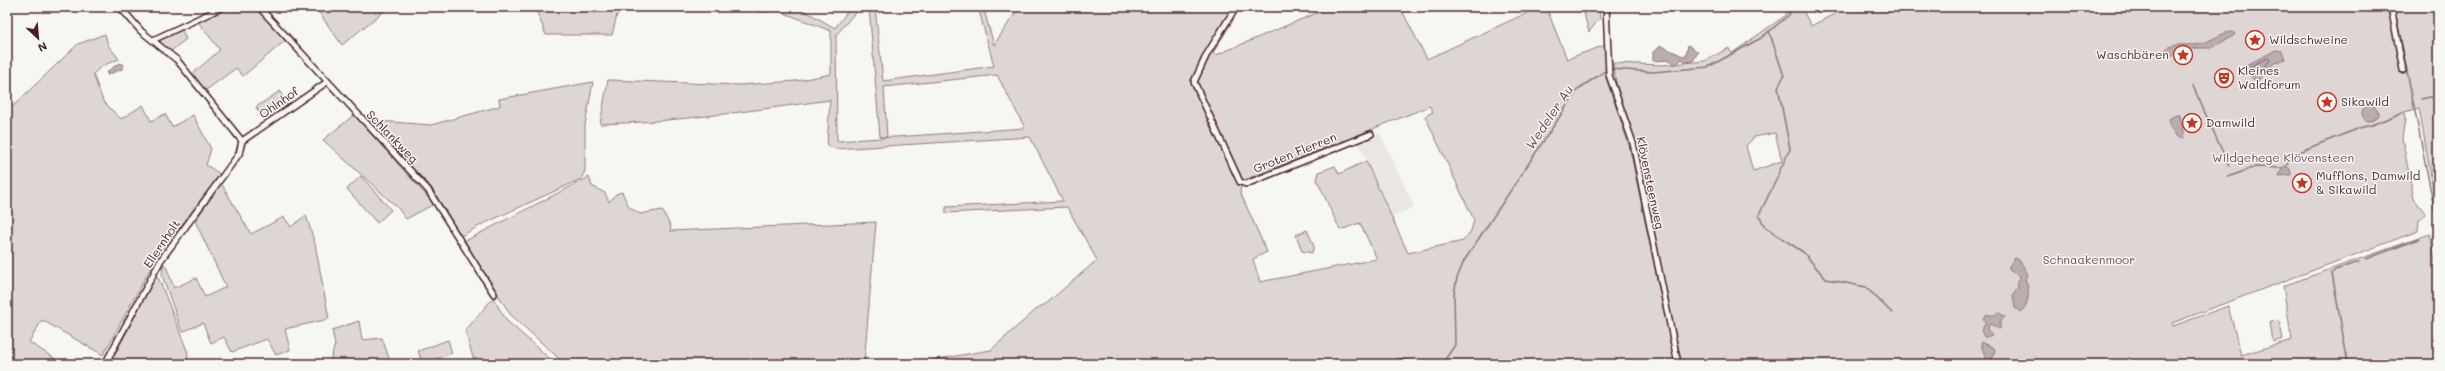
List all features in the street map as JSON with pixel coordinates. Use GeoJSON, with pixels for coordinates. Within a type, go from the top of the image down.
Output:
{"type":"FeatureCollection","features":[{"type":"Feature","properties":{"kind":"street"},"geometry":{"type":"LineString","coordinates":[[120,7],[131,21],[177,60],[242,141]]}},
{"type":"Feature","properties":{"kind":"street"},"geometry":{"type":"LineString","coordinates":[[153,40],[223,7]]}},
{"type":"Feature","properties":{"kind":"street","name":"Schlankweg"},"geometry":{"type":"LineString","coordinates":[[259,7],[428,190],[494,294]]}},
{"type":"Feature","properties":{"kind":"street","name":"Groten Flerren"},"geometry":{"type":"LineString","coordinates":[[1236,7],[1207,54],[1194,82],[1240,182],[1246,184],[1371,134]]}},
{"type":"Feature","properties":{"kind":"street","name":"Klövensteenweg"},"geometry":{"type":"LineString","coordinates":[[1606,7],[1609,75],[1632,143],[1678,364]]}},
{"type":"Feature","properties":{"kind":"street"},"geometry":{"type":"LineString","coordinates":[[2391,7],[2403,70]]}},
{"type":"Feature","properties":{"kind":"street","name":"Ohlnhof"},"geometry":{"type":"LineString","coordinates":[[242,141],[327,82]]}},
{"type":"Feature","properties":{"kind":"street","name":"Ellernholt"},"geometry":{"type":"LineString","coordinates":[[105,364],[161,260],[239,154],[242,141]]}},
{"type":"Feature","properties":{"kind":"shaded area"},"geometry":{"type":"Polygon","coordinates":[[[1380,133],[1414,207],[1392,217],[1358,142],[1380,133]]]}},
{"type":"Feature","properties":{"kind":"green space"},"geometry":{"type":"Polygon","coordinates":[[[229,7],[256,7],[286,40],[243,76],[236,68],[205,91],[192,74],[220,50],[198,22],[229,7]]]}},
{"type":"Feature","properties":{"kind":"green space"},"geometry":{"type":"Polygon","coordinates":[[[315,7],[382,7],[384,11],[342,45],[315,7]]]}},
{"type":"Feature","properties":{"kind":"green space"},"geometry":{"type":"Polygon","coordinates":[[[535,7],[619,7],[612,35],[546,35],[535,7]]]}},
{"type":"Feature","properties":{"kind":"green space"},"geometry":{"type":"Polygon","coordinates":[[[761,7],[798,7],[835,28],[851,7],[860,7],[836,35],[837,141],[1025,128],[997,75],[884,87],[887,137],[880,137],[869,7],[875,7],[883,81],[994,66],[978,7],[983,7],[994,45],[1019,7],[1241,7],[1213,53],[1216,55],[1331,7],[1400,7],[1427,59],[1540,7],[1546,7],[1567,59],[1608,44],[1606,78],[1629,145],[1675,364],[909,364],[991,350],[1039,307],[1046,304],[1097,260],[1067,207],[946,213],[946,207],[1063,201],[1030,137],[836,149],[827,145],[830,100],[687,118],[600,124],[608,80],[740,85],[796,81],[831,74],[831,31],[779,11],[758,12],[761,7]],[[1430,106],[1242,181],[1240,192],[1267,252],[1253,259],[1260,282],[1377,259],[1360,223],[1340,230],[1317,180],[1319,172],[1335,166],[1339,174],[1366,161],[1408,253],[1463,241],[1471,231],[1474,220],[1425,116],[1433,112],[1430,106]]]}},
{"type":"Feature","properties":{"kind":"green space"},"geometry":{"type":"Polygon","coordinates":[[[1582,7],[1599,7],[1600,18],[1589,32],[1582,7]]]}},
{"type":"Feature","properties":{"kind":"green space"},"geometry":{"type":"Polygon","coordinates":[[[1787,7],[1801,7],[1811,26],[1848,7],[1936,7],[1949,10],[1950,7],[2438,7],[2438,217],[2419,108],[2404,112],[2405,119],[2402,138],[2414,199],[2426,214],[2419,220],[2418,231],[2172,323],[2173,326],[2228,306],[2241,355],[2292,340],[2283,286],[2430,234],[2438,276],[2438,364],[1682,364],[1636,144],[1614,74],[1613,63],[1662,65],[1705,61],[1729,48],[1731,54],[1786,15],[1787,7]],[[1775,133],[1754,137],[1746,146],[1753,171],[1782,161],[1775,133]]]}},
{"type":"Feature","properties":{"kind":"green space"},"geometry":{"type":"Polygon","coordinates":[[[182,30],[186,39],[171,51],[161,43],[160,40],[182,30]]]}},
{"type":"Feature","properties":{"kind":"green space"},"geometry":{"type":"Polygon","coordinates":[[[105,34],[108,45],[119,59],[102,66],[93,74],[103,101],[121,119],[143,105],[151,121],[165,114],[172,127],[193,115],[211,149],[206,165],[220,174],[155,260],[103,355],[42,320],[29,342],[63,364],[7,364],[7,106],[10,109],[78,44],[105,34]]]}},
{"type":"Feature","properties":{"kind":"green space"},"geometry":{"type":"Polygon","coordinates":[[[593,82],[585,125],[585,171],[581,179],[483,224],[461,236],[431,187],[366,120],[431,125],[500,106],[499,99],[593,82]]]}},
{"type":"Feature","properties":{"kind":"green space"},"geometry":{"type":"Polygon","coordinates":[[[280,91],[288,107],[265,123],[256,107],[280,91]]]}},
{"type":"Feature","properties":{"kind":"green space"},"geometry":{"type":"Polygon","coordinates":[[[354,115],[434,204],[406,219],[397,207],[323,140],[354,115]]]}},
{"type":"Feature","properties":{"kind":"green space"},"geometry":{"type":"Polygon","coordinates":[[[361,176],[391,210],[377,223],[347,189],[361,176]]]}},
{"type":"Feature","properties":{"kind":"green space"},"geometry":{"type":"Polygon","coordinates":[[[589,177],[592,186],[605,193],[609,202],[616,194],[622,192],[629,207],[640,214],[662,210],[671,227],[670,231],[876,222],[864,364],[565,364],[510,314],[465,241],[589,177]]]}},
{"type":"Feature","properties":{"kind":"green space"},"geometry":{"type":"Polygon","coordinates":[[[221,183],[251,234],[284,217],[291,227],[306,215],[315,244],[329,319],[285,329],[290,350],[276,355],[267,339],[232,352],[224,337],[211,343],[203,323],[182,332],[162,275],[163,264],[166,266],[174,288],[196,278],[205,297],[226,287],[195,221],[221,183]]]}},
{"type":"Feature","properties":{"kind":"green space"},"geometry":{"type":"Polygon","coordinates":[[[1307,230],[1314,246],[1312,253],[1302,251],[1296,235],[1307,230]]]}},
{"type":"Feature","properties":{"kind":"green space"},"geometry":{"type":"Polygon","coordinates":[[[155,278],[159,279],[188,353],[187,364],[110,364],[155,278]]]}},
{"type":"Feature","properties":{"kind":"green space"},"geometry":{"type":"Polygon","coordinates":[[[493,298],[507,321],[556,364],[475,364],[465,331],[493,298]]]}},
{"type":"Feature","properties":{"kind":"green space"},"geometry":{"type":"Polygon","coordinates":[[[359,321],[362,340],[382,338],[391,364],[329,364],[335,345],[332,330],[359,321]]]}},
{"type":"Feature","properties":{"kind":"green space"},"geometry":{"type":"Polygon","coordinates":[[[2279,321],[2283,339],[2273,342],[2270,322],[2279,321]]]}},
{"type":"Feature","properties":{"kind":"green space"},"geometry":{"type":"Polygon","coordinates":[[[448,340],[452,353],[423,364],[418,351],[448,340]]]}},
{"type":"Feature","properties":{"kind":"water"},"geometry":{"type":"Polygon","coordinates":[[[2228,32],[2235,34],[2233,36],[2211,48],[2197,48],[2178,52],[2171,56],[2165,55],[2165,50],[2169,47],[2177,45],[2195,45],[2228,32]]]}},
{"type":"Feature","properties":{"kind":"water"},"geometry":{"type":"Polygon","coordinates":[[[1688,45],[1698,52],[1693,61],[1685,62],[1682,59],[1675,65],[1670,60],[1653,61],[1653,52],[1661,46],[1683,56],[1686,55],[1688,45]]]}},
{"type":"Feature","properties":{"kind":"water"},"geometry":{"type":"Polygon","coordinates":[[[2276,50],[2282,51],[2285,59],[2273,64],[2256,83],[2243,67],[2276,50]]]}},
{"type":"Feature","properties":{"kind":"water"},"geometry":{"type":"Polygon","coordinates":[[[119,63],[124,65],[122,69],[107,75],[108,71],[119,63]]]}},
{"type":"Feature","properties":{"kind":"water"},"geometry":{"type":"Polygon","coordinates":[[[2370,105],[2376,107],[2378,113],[2376,119],[2370,121],[2364,119],[2362,113],[2364,107],[2370,105]]]}},
{"type":"Feature","properties":{"kind":"water"},"geometry":{"type":"Polygon","coordinates":[[[2176,115],[2180,115],[2184,138],[2177,137],[2169,125],[2169,119],[2176,115]]]}},
{"type":"Feature","properties":{"kind":"water"},"geometry":{"type":"Polygon","coordinates":[[[2286,166],[2290,169],[2291,175],[2279,176],[2282,168],[2286,166]]]}},
{"type":"Feature","properties":{"kind":"water"},"geometry":{"type":"Polygon","coordinates":[[[2015,258],[2019,260],[2028,274],[2025,279],[2028,287],[2028,297],[2026,306],[2020,312],[2015,308],[2013,295],[2018,288],[2017,281],[2020,276],[2009,270],[2009,266],[2015,258]]]}},
{"type":"Feature","properties":{"kind":"water"},"geometry":{"type":"Polygon","coordinates":[[[1998,312],[2005,317],[2000,321],[2000,329],[1990,324],[1987,329],[1992,336],[1984,337],[1981,330],[1986,323],[1983,319],[1987,315],[1995,315],[1998,312]]]}},
{"type":"Feature","properties":{"kind":"water"},"geometry":{"type":"Polygon","coordinates":[[[1982,342],[1995,349],[1991,364],[1976,364],[1981,361],[1987,361],[1981,345],[1982,342]]]}},
{"type":"Feature","properties":{"kind":"water"},"geometry":{"type":"Polygon","coordinates":[[[1400,358],[1410,361],[1409,363],[1379,364],[1400,358]]]}},
{"type":"Feature","properties":{"kind":"waterway","name":"Wedeler Au"},"geometry":{"type":"LineString","coordinates":[[1611,69],[1653,72],[1708,67],[1761,38],[1789,15],[1791,7]]}},
{"type":"Feature","properties":{"kind":"waterway"},"geometry":{"type":"LineString","coordinates":[[2395,11],[2438,227]]}},
{"type":"Feature","properties":{"kind":"waterway"},"geometry":{"type":"LineString","coordinates":[[1769,31],[1784,76],[1778,87],[1790,149],[1778,174]]}},
{"type":"Feature","properties":{"kind":"waterway","name":"Wedeler Au"},"geometry":{"type":"LineString","coordinates":[[1435,364],[1444,361],[1455,345],[1454,294],[1457,278],[1464,261],[1578,89],[1607,70]]}},
{"type":"Feature","properties":{"kind":"waterway"},"geometry":{"type":"LineString","coordinates":[[2193,86],[2229,166]]}},
{"type":"Feature","properties":{"kind":"waterway"},"geometry":{"type":"LineString","coordinates":[[2421,99],[2430,97],[2438,99]]}},
{"type":"Feature","properties":{"kind":"waterway"},"geometry":{"type":"LineString","coordinates":[[2359,128],[2372,125],[2403,112]]}},
{"type":"Feature","properties":{"kind":"waterway"},"geometry":{"type":"LineString","coordinates":[[2296,153],[2357,129]]}},
{"type":"Feature","properties":{"kind":"waterway"},"geometry":{"type":"LineString","coordinates":[[2286,166],[2294,154]]}},
{"type":"Feature","properties":{"kind":"waterway"},"geometry":{"type":"LineString","coordinates":[[2228,177],[2255,167],[2282,168]]}},
{"type":"Feature","properties":{"kind":"waterway"},"geometry":{"type":"LineString","coordinates":[[1778,176],[1759,215],[1765,227],[1803,252]]}},
{"type":"Feature","properties":{"kind":"waterway"},"geometry":{"type":"LineString","coordinates":[[2366,259],[2419,239]]}},
{"type":"Feature","properties":{"kind":"waterway"},"geometry":{"type":"LineString","coordinates":[[1804,253],[1826,279],[1866,287],[1892,313]]}},
{"type":"Feature","properties":{"kind":"waterway"},"geometry":{"type":"LineString","coordinates":[[2348,364],[2332,273],[2335,270],[2359,262]]}},
{"type":"Feature","properties":{"kind":"waterway","name":"Wedeler Au"},"geometry":{"type":"LineString","coordinates":[[1408,363],[1415,364]]}},
{"type":"Feature","properties":{"kind":"place","name":"Wildschweine"},"geometry":{"type":"Point","coordinates":[2255,40]}},
{"type":"Feature","properties":{"kind":"place","name":"Waschbären"},"geometry":{"type":"Point","coordinates":[2183,55]}},
{"type":"Feature","properties":{"kind":"place","name":"Kleines Waldforum"},"geometry":{"type":"Point","coordinates":[2224,78]}},
{"type":"Feature","properties":{"kind":"place","name":"Sikawild"},"geometry":{"type":"Point","coordinates":[2327,102]}},
{"type":"Feature","properties":{"kind":"place","name":"Damwild"},"geometry":{"type":"Point","coordinates":[2192,123]}},
{"type":"Feature","properties":{"kind":"place","name":"Mufflons, Damwild & Sikawild"},"geometry":{"type":"Point","coordinates":[2302,183]}},
{"type":"Feature","properties":{"kind":"park label","name":"Wildgehege Klövensteen"},"geometry":{"type":"Point","coordinates":[2283,158]}},
{"type":"Feature","properties":{"kind":"park label","name":"Schnaakenmoor"},"geometry":{"type":"Point","coordinates":[2089,260]}}]}
